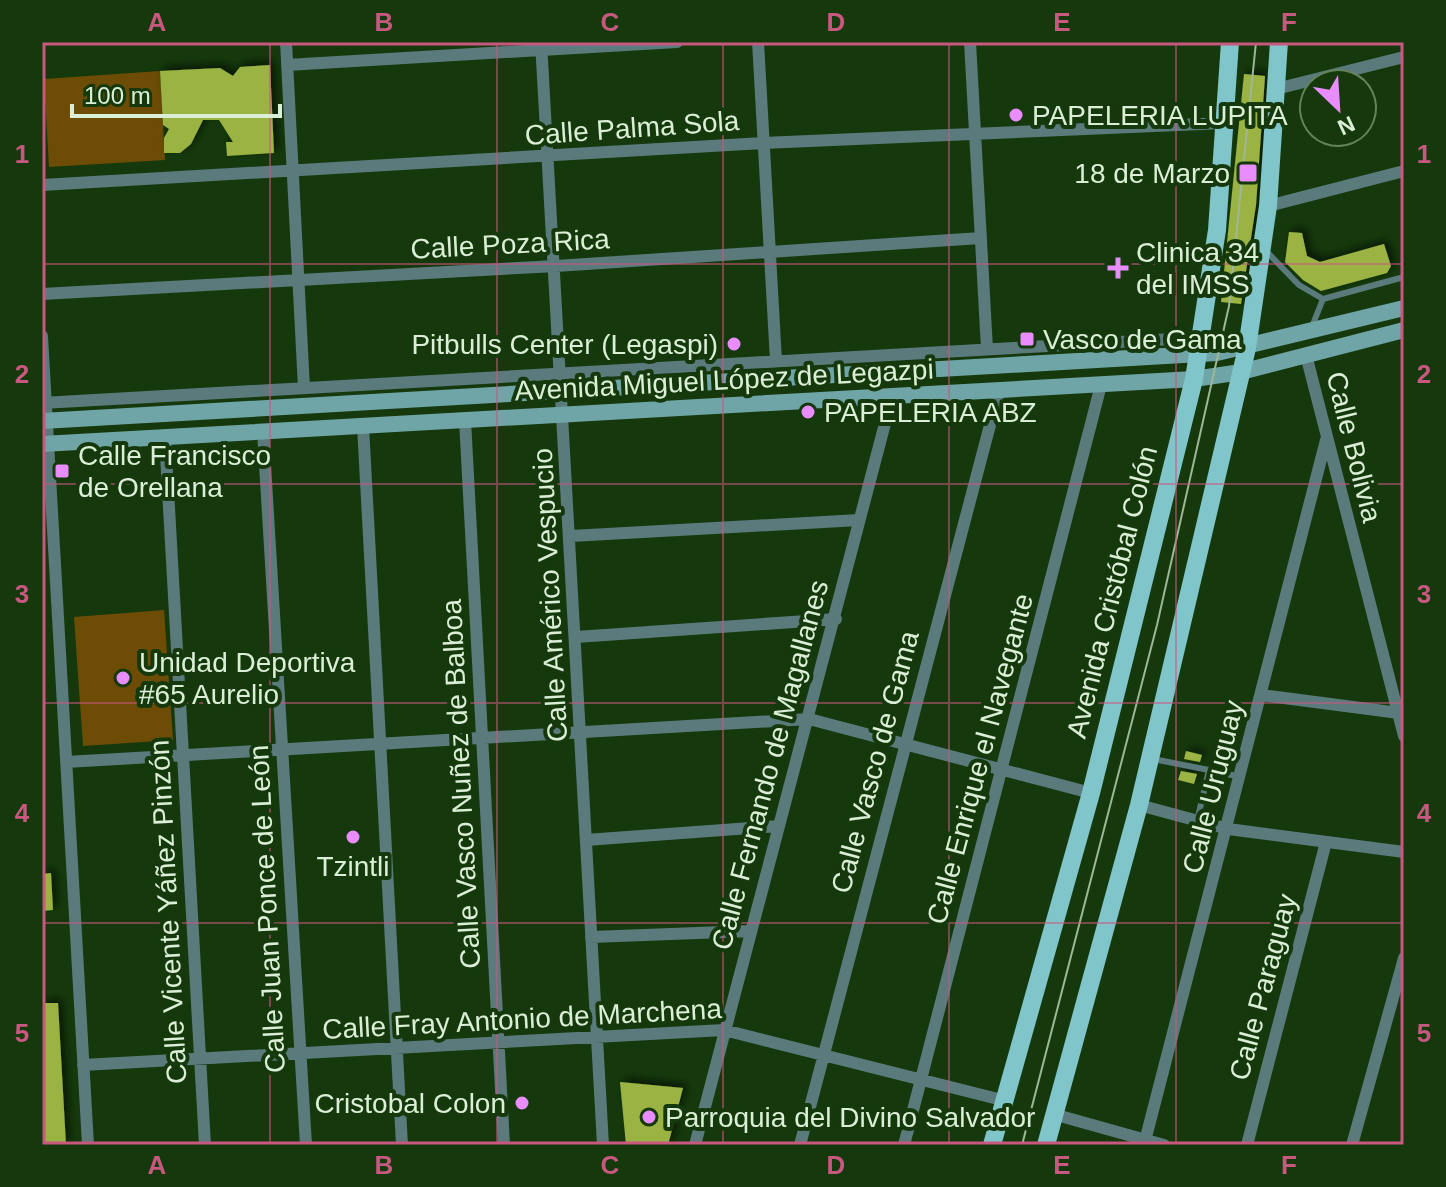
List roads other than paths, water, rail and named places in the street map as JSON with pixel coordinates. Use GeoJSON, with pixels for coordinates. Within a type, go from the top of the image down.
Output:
{"type":"FeatureCollection","features":[{"type":"Feature","properties":{"kind":"main road","name":"Avenida Cristóbal Colón"},"geometry":{"type":"LineString","coordinates":[[992,1145],[1002,1100],[1091,793],[1194,379],[1217,230],[1230,42]]}},
{"type":"Feature","properties":{"kind":"main road"},"geometry":{"type":"LineString","coordinates":[[1046,1145],[1139,805],[1247,348],[1268,206],[1279,42]]}},
{"type":"Feature","properties":{"kind":"main road","name":"Avenida Miguel López de Legazpi"},"geometry":{"type":"LineString","coordinates":[[44,421],[563,394],[1199,354],[1247,348],[1404,308]]}},
{"type":"Feature","properties":{"kind":"main road","name":"Avenida Miguel López de Legazpi"},"geometry":{"type":"LineString","coordinates":[[45,444],[1194,379],[1241,372],[1404,330]]}},
{"type":"Feature","properties":{"kind":"street"},"geometry":{"type":"LineString","coordinates":[[286,42],[304,388]]}},
{"type":"Feature","properties":{"kind":"street"},"geometry":{"type":"LineString","coordinates":[[287,65],[542,46],[677,42]]}},
{"type":"Feature","properties":{"kind":"street"},"geometry":{"type":"LineString","coordinates":[[758,42],[776,361]]}},
{"type":"Feature","properties":{"kind":"street"},"geometry":{"type":"LineString","coordinates":[[970,42],[987,349]]}},
{"type":"Feature","properties":{"kind":"street","name":"Calle Américo Vespucio"},"geometry":{"type":"LineString","coordinates":[[542,46],[603,1145]]}},
{"type":"Feature","properties":{"kind":"street"},"geometry":{"type":"LineString","coordinates":[[1276,89],[1404,57]]}},
{"type":"Feature","properties":{"kind":"street","name":"Calle Palma Sola"},"geometry":{"type":"LineString","coordinates":[[42,185],[763,143],[1224,123]]}},
{"type":"Feature","properties":{"kind":"street"},"geometry":{"type":"LineString","coordinates":[[1268,206],[1404,171]]}},
{"type":"Feature","properties":{"kind":"street","name":"Calle Poza Rica"},"geometry":{"type":"LineString","coordinates":[[42,294],[556,266],[981,238]]}},
{"type":"Feature","properties":{"kind":"street"},"geometry":{"type":"LineString","coordinates":[[42,336],[45,444],[88,1145]]}},
{"type":"Feature","properties":{"kind":"street","name":"Avenida Miguel López de Legazpi"},"geometry":{"type":"LineString","coordinates":[[44,403],[1172,339],[1199,354]]}},
{"type":"Feature","properties":{"kind":"street","name":"Calle Bolivia"},"geometry":{"type":"LineString","coordinates":[[1306,355],[1404,736]]}},
{"type":"Feature","properties":{"kind":"street","name":"Calle Enrique el Navegante"},"geometry":{"type":"LineString","coordinates":[[904,1145],[1101,385]]}},
{"type":"Feature","properties":{"kind":"street","name":"Calle Vasco de Gama"},"geometry":{"type":"LineString","coordinates":[[800,1145],[999,391]]}},
{"type":"Feature","properties":{"kind":"street","name":"Calle Fernando de Magallanes"},"geometry":{"type":"LineString","coordinates":[[695,1145],[892,397]]}},
{"type":"Feature","properties":{"kind":"street","name":"Calle Vasco Nuñez de Balboa"},"geometry":{"type":"LineString","coordinates":[[465,420],[504,1145]]}},
{"type":"Feature","properties":{"kind":"street"},"geometry":{"type":"LineString","coordinates":[[363,426],[402,1145]]}},
{"type":"Feature","properties":{"kind":"street","name":"Calle Juan Ponce de León"},"geometry":{"type":"LineString","coordinates":[[263,431],[306,1145]]}},
{"type":"Feature","properties":{"kind":"street","name":"Calle Vicente Yáñez Pinzón"},"geometry":{"type":"LineString","coordinates":[[165,437],[205,1145]]}},
{"type":"Feature","properties":{"kind":"street","name":"Calle Uruguay"},"geometry":{"type":"LineString","coordinates":[[1145,1142],[1326,440]]}},
{"type":"Feature","properties":{"kind":"street"},"geometry":{"type":"LineString","coordinates":[[571,536],[859,520]]}},
{"type":"Feature","properties":{"kind":"street"},"geometry":{"type":"LineString","coordinates":[[576,637],[836,619]]}},
{"type":"Feature","properties":{"kind":"street"},"geometry":{"type":"LineString","coordinates":[[1261,695],[1399,713]]}},
{"type":"Feature","properties":{"kind":"street"},"geometry":{"type":"LineString","coordinates":[[66,762],[809,719],[1091,793]]}},
{"type":"Feature","properties":{"kind":"street"},"geometry":{"type":"LineString","coordinates":[[1139,805],[1228,829],[1404,852]]}},
{"type":"Feature","properties":{"kind":"street"},"geometry":{"type":"LineString","coordinates":[[586,840],[779,826]]}},
{"type":"Feature","properties":{"kind":"street","name":"Calle Paraguay"},"geometry":{"type":"LineString","coordinates":[[1247,1145],[1326,842]]}},
{"type":"Feature","properties":{"kind":"street"},"geometry":{"type":"LineString","coordinates":[[591,937],[751,931]]}},
{"type":"Feature","properties":{"kind":"street"},"geometry":{"type":"LineString","coordinates":[[1352,1145],[1404,958]]}},
{"type":"Feature","properties":{"kind":"street","name":"Calle Fray Antonio de Marchena"},"geometry":{"type":"LineString","coordinates":[[83,1065],[724,1030],[1002,1100]]}},
{"type":"Feature","properties":{"kind":"street"},"geometry":{"type":"LineString","coordinates":[[1053,1114],[1164,1145]]}},
{"type":"Feature","properties":{"kind":"lane"},"geometry":{"type":"LineString","coordinates":[[1262,247],[1299,285],[1323,299],[1404,277]]}},
{"type":"Feature","properties":{"kind":"lane"},"geometry":{"type":"LineString","coordinates":[[1309,332],[1323,299]]}},
{"type":"Feature","properties":{"kind":"lane"},"geometry":{"type":"LineString","coordinates":[[1150,758],[1241,777]]}},
{"type":"Feature","properties":{"kind":"lane"},"geometry":{"type":"LineString","coordinates":[[1197,821],[1209,770]]}},
{"type":"Feature","properties":{"kind":"tram line"},"geometry":{"type":"LineString","coordinates":[[1022,1145],[1157,625],[1229,306],[1256,42]]}},
{"type":"Feature","properties":{"kind":"place","name":"PAPELERIA LUPITA"},"geometry":{"type":"Point","coordinates":[1016,115]}},
{"type":"Feature","properties":{"kind":"place","name":"18 de Marzo"},"geometry":{"type":"Point","coordinates":[1248,173]}},
{"type":"Feature","properties":{"kind":"place","name":"Clinica 34 del IMSS"},"geometry":{"type":"Point","coordinates":[1118,268]}},
{"type":"Feature","properties":{"kind":"place","name":"Vasco de Gama"},"geometry":{"type":"Point","coordinates":[1027,339]}},
{"type":"Feature","properties":{"kind":"place","name":"Pitbulls Center (Legaspi)"},"geometry":{"type":"Point","coordinates":[734,344]}},
{"type":"Feature","properties":{"kind":"place","name":"PAPELERIA ABZ"},"geometry":{"type":"Point","coordinates":[808,412]}},
{"type":"Feature","properties":{"kind":"place","name":"Calle Francisco de Orellana"},"geometry":{"type":"Point","coordinates":[62,471]}},
{"type":"Feature","properties":{"kind":"place","name":"Unidad Deportiva #65 Aurelio"},"geometry":{"type":"Point","coordinates":[123,678]}},
{"type":"Feature","properties":{"kind":"place","name":"Tzintli"},"geometry":{"type":"Point","coordinates":[353,837]}},
{"type":"Feature","properties":{"kind":"place","name":"Cristobal Colon"},"geometry":{"type":"Point","coordinates":[522,1103]}},
{"type":"Feature","properties":{"kind":"place","name":"Parroquia del Divino Salvador"},"geometry":{"type":"Point","coordinates":[649,1117]}}]}
